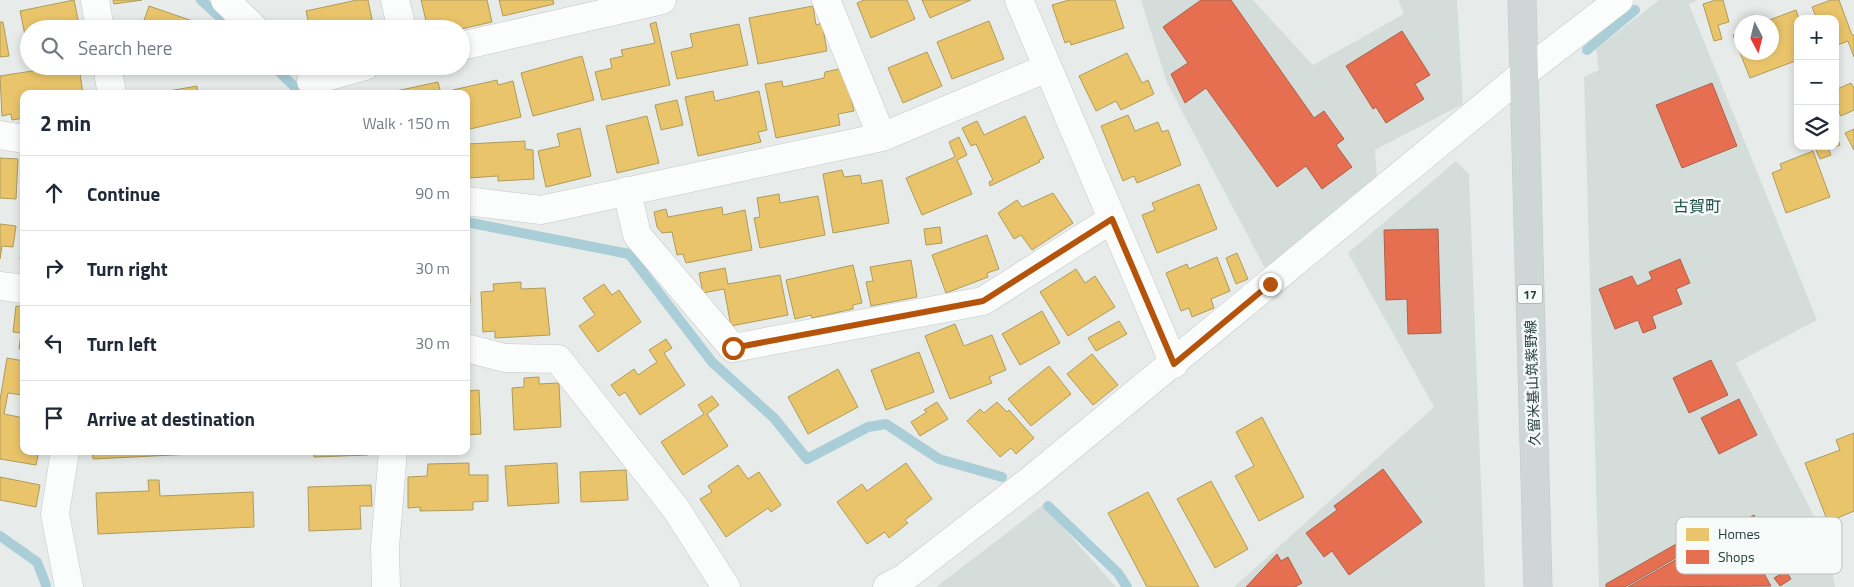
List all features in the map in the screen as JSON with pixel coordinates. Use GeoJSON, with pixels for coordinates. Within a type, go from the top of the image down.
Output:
{"type":"FeatureCollection","features":[{"type":"Feature","properties":{"kind":"main road","name":"久留米基山筑紫野線"},"geometry":{"type":"LineString","coordinates":[[1522,0],[1538,587]]}},
{"type":"Feature","properties":{"kind":"street"},"geometry":{"type":"LineString","coordinates":[[95,0],[98,20]]}},
{"type":"Feature","properties":{"kind":"street"},"geometry":{"type":"LineString","coordinates":[[225,0],[246,20]]}},
{"type":"Feature","properties":{"kind":"street"},"geometry":{"type":"LineString","coordinates":[[395,0],[400,20]]}},
{"type":"Feature","properties":{"kind":"street"},"geometry":{"type":"LineString","coordinates":[[470,44],[662,0]]}},
{"type":"Feature","properties":{"kind":"street"},"geometry":{"type":"LineString","coordinates":[[826,0],[882,137]]}},
{"type":"Feature","properties":{"kind":"street"},"geometry":{"type":"LineString","coordinates":[[1019,0],[1174,364]]}},
{"type":"Feature","properties":{"kind":"street"},"geometry":{"type":"LineString","coordinates":[[887,587],[904,578],[1033,478],[1174,364],[1524,74],[1619,0]]}},
{"type":"Feature","properties":{"kind":"street"},"geometry":{"type":"LineString","coordinates":[[470,201],[541,210],[882,137],[1047,68]]}},
{"type":"Feature","properties":{"kind":"street"},"geometry":{"type":"LineString","coordinates":[[109,75],[111,90]]}},
{"type":"Feature","properties":{"kind":"street"},"geometry":{"type":"LineString","coordinates":[[311,80],[330,75]]}},
{"type":"Feature","properties":{"kind":"street"},"geometry":{"type":"LineString","coordinates":[[0,134],[20,138]]}},
{"type":"Feature","properties":{"kind":"street"},"geometry":{"type":"LineString","coordinates":[[627,191],[637,235],[733,348],[983,301],[1112,219]]}},
{"type":"Feature","properties":{"kind":"street"},"geometry":{"type":"LineString","coordinates":[[0,286],[20,288]]}},
{"type":"Feature","properties":{"kind":"street"},"geometry":{"type":"LineString","coordinates":[[470,349],[505,358],[558,359],[676,509],[726,587]]}},
{"type":"Feature","properties":{"kind":"street"},"geometry":{"type":"LineString","coordinates":[[64,455],[55,514],[60,549],[69,587]]}},
{"type":"Feature","properties":{"kind":"street"},"geometry":{"type":"LineString","coordinates":[[386,587],[385,547],[393,455]]}},
{"type":"Feature","properties":{"kind":"shaded area"},"geometry":{"type":"Polygon","coordinates":[[[1141,0],[1253,0],[1313,65],[1404,14],[1398,0],[1457,0],[1463,104],[1375,150],[1377,177],[1267,272],[1167,83],[1141,0]]]}},
{"type":"Feature","properties":{"kind":"shaded area"},"geometry":{"type":"Polygon","coordinates":[[[1659,0],[1698,0],[1689,4],[1817,320],[1736,363],[1814,517],[1676,517],[1676,574],[1833,574],[1835,587],[1599,587],[1584,77],[1599,70],[1596,49],[1659,0]]]}},
{"type":"Feature","properties":{"kind":"shaded area"},"geometry":{"type":"Polygon","coordinates":[[[1456,161],[1469,174],[1485,587],[1234,587],[1434,407],[1348,253],[1456,161]]]}},
{"type":"Feature","properties":{"kind":"shaded area"},"geometry":{"type":"Polygon","coordinates":[[[1043,505],[1116,587],[936,587],[1043,505]]]}},
{"type":"Feature","properties":{"kind":"building: Homes"},"geometry":{"type":"Polygon","coordinates":[[[74,0],[78,20],[22,20],[20,11],[74,0]]]}},
{"type":"Feature","properties":{"kind":"building: Homes"},"geometry":{"type":"Polygon","coordinates":[[[113,0],[142,0],[114,4],[113,0]]]}},
{"type":"Feature","properties":{"kind":"building: Homes"},"geometry":{"type":"Polygon","coordinates":[[[357,0],[368,0],[372,20],[308,20],[306,11],[357,0]]]}},
{"type":"Feature","properties":{"kind":"building: Homes"},"geometry":{"type":"Polygon","coordinates":[[[421,0],[487,0],[492,22],[470,27],[470,20],[426,20],[421,0]]]}},
{"type":"Feature","properties":{"kind":"building: Homes"},"geometry":{"type":"Polygon","coordinates":[[[499,0],[553,0],[554,4],[503,16],[499,0]]]}},
{"type":"Feature","properties":{"kind":"building: Homes"},"geometry":{"type":"Polygon","coordinates":[[[864,0],[907,0],[915,19],[871,38],[857,3],[864,0]]]}},
{"type":"Feature","properties":{"kind":"building: Homes"},"geometry":{"type":"Polygon","coordinates":[[[922,0],[971,0],[930,18],[922,0]]]}},
{"type":"Feature","properties":{"kind":"building: Homes"},"geometry":{"type":"Polygon","coordinates":[[[1069,0],[1115,0],[1124,28],[1071,45],[1070,41],[1065,43],[1052,5],[1069,0]]]}},
{"type":"Feature","properties":{"kind":"building: Homes"},"geometry":{"type":"Polygon","coordinates":[[[1723,0],[1729,22],[1718,25],[1722,39],[1714,41],[1703,4],[1723,0]]]}},
{"type":"Feature","properties":{"kind":"building: Homes"},"geometry":{"type":"Polygon","coordinates":[[[1831,0],[1839,0],[1852,35],[1854,35],[1854,57],[1848,41],[1839,44],[1839,15],[1815,15],[1812,7],[1831,0]]]}},
{"type":"Feature","properties":{"kind":"building: Homes"},"geometry":{"type":"Polygon","coordinates":[[[149,6],[190,20],[144,20],[149,6]]]}},
{"type":"Feature","properties":{"kind":"building: Homes"},"geometry":{"type":"Polygon","coordinates":[[[813,6],[816,25],[822,23],[827,51],[758,64],[749,18],[813,6]]]}},
{"type":"Feature","properties":{"kind":"building: Homes"},"geometry":{"type":"Polygon","coordinates":[[[1796,10],[1798,15],[1794,15],[1794,62],[1750,78],[1743,60],[1779,60],[1779,16],[1796,10]]]}},
{"type":"Feature","properties":{"kind":"building: Homes"},"geometry":{"type":"Polygon","coordinates":[[[989,21],[1004,59],[952,79],[937,42],[989,21]]]}},
{"type":"Feature","properties":{"kind":"building: Homes"},"geometry":{"type":"Polygon","coordinates":[[[0,22],[3,22],[9,56],[0,57],[0,22]]]}},
{"type":"Feature","properties":{"kind":"building: Homes"},"geometry":{"type":"Polygon","coordinates":[[[656,22],[670,85],[602,100],[595,72],[612,68],[610,59],[623,56],[621,50],[655,43],[650,24],[656,22]]]}},
{"type":"Feature","properties":{"kind":"building: Homes"},"geometry":{"type":"Polygon","coordinates":[[[739,24],[748,65],[677,79],[671,52],[693,47],[690,34],[739,24]]]}},
{"type":"Feature","properties":{"kind":"building: Homes"},"geometry":{"type":"Polygon","coordinates":[[[927,52],[942,86],[903,103],[888,68],[927,52]]]}},
{"type":"Feature","properties":{"kind":"building: Homes"},"geometry":{"type":"Polygon","coordinates":[[[1127,53],[1142,83],[1148,80],[1154,94],[1121,110],[1116,101],[1096,111],[1079,76],[1127,53]]]}},
{"type":"Feature","properties":{"kind":"building: Homes"},"geometry":{"type":"Polygon","coordinates":[[[582,56],[594,100],[533,116],[521,73],[582,56]]]}},
{"type":"Feature","properties":{"kind":"building: Homes"},"geometry":{"type":"Polygon","coordinates":[[[839,69],[848,84],[854,111],[838,114],[840,125],[776,138],[765,84],[782,81],[783,87],[824,78],[825,72],[839,69]]]}},
{"type":"Feature","properties":{"kind":"building: Homes"},"geometry":{"type":"Polygon","coordinates":[[[20,73],[20,75],[80,75],[82,90],[20,90],[20,119],[12,120],[11,114],[2,116],[0,76],[20,73]]]}},
{"type":"Feature","properties":{"kind":"building: Homes"},"geometry":{"type":"Polygon","coordinates":[[[497,80],[498,85],[513,81],[521,117],[470,129],[470,90],[453,90],[497,80]]]}},
{"type":"Feature","properties":{"kind":"building: Homes"},"geometry":{"type":"Polygon","coordinates":[[[438,82],[440,90],[401,90],[438,82]]]}},
{"type":"Feature","properties":{"kind":"building: Homes"},"geometry":{"type":"Polygon","coordinates":[[[1851,83],[1854,88],[1854,110],[1841,116],[1839,112],[1839,88],[1851,83]]]}},
{"type":"Feature","properties":{"kind":"building: Homes"},"geometry":{"type":"Polygon","coordinates":[[[197,86],[198,90],[174,90],[197,86]]]}},
{"type":"Feature","properties":{"kind":"building: Homes"},"geometry":{"type":"Polygon","coordinates":[[[713,91],[715,101],[759,91],[767,130],[758,132],[761,142],[698,156],[685,97],[713,91]]]}},
{"type":"Feature","properties":{"kind":"building: Homes"},"geometry":{"type":"Polygon","coordinates":[[[677,100],[683,125],[661,130],[655,105],[677,100]]]}},
{"type":"Feature","properties":{"kind":"building: Homes"},"geometry":{"type":"Polygon","coordinates":[[[1128,115],[1135,131],[1158,122],[1162,132],[1168,130],[1181,165],[1137,183],[1134,176],[1123,181],[1101,126],[1128,115]]]}},
{"type":"Feature","properties":{"kind":"building: Homes"},"geometry":{"type":"Polygon","coordinates":[[[647,116],[659,163],[617,173],[606,126],[647,116]]]}},
{"type":"Feature","properties":{"kind":"building: Homes"},"geometry":{"type":"Polygon","coordinates":[[[1025,116],[1044,158],[1039,160],[1040,162],[990,186],[989,182],[993,180],[976,144],[971,146],[962,128],[977,121],[984,135],[1025,116]]]}},
{"type":"Feature","properties":{"kind":"building: Homes"},"geometry":{"type":"Polygon","coordinates":[[[580,128],[591,176],[546,187],[538,151],[560,146],[557,134],[580,128]]]}},
{"type":"Feature","properties":{"kind":"building: Homes"},"geometry":{"type":"Polygon","coordinates":[[[1854,129],[1854,150],[1845,133],[1854,129]]]}},
{"type":"Feature","properties":{"kind":"building: Homes"},"geometry":{"type":"Polygon","coordinates":[[[959,137],[967,155],[957,160],[972,194],[922,215],[906,178],[955,157],[949,142],[959,137]]]}},
{"type":"Feature","properties":{"kind":"building: Homes"},"geometry":{"type":"Polygon","coordinates":[[[525,141],[525,149],[533,150],[534,179],[498,181],[498,176],[470,178],[470,144],[525,141]]]}},
{"type":"Feature","properties":{"kind":"building: Homes"},"geometry":{"type":"Polygon","coordinates":[[[1816,150],[1829,150],[1831,155],[1820,159],[1816,150]]]}},
{"type":"Feature","properties":{"kind":"building: Homes"},"geometry":{"type":"Polygon","coordinates":[[[1813,151],[1830,197],[1786,213],[1772,173],[1782,169],[1780,164],[1813,151]]]}},
{"type":"Feature","properties":{"kind":"building: Homes"},"geometry":{"type":"Polygon","coordinates":[[[0,158],[18,159],[16,199],[0,198],[0,158]]]}},
{"type":"Feature","properties":{"kind":"building: Homes"},"geometry":{"type":"Polygon","coordinates":[[[842,170],[844,177],[860,175],[862,184],[882,180],[889,223],[833,233],[823,174],[842,170]]]}},
{"type":"Feature","properties":{"kind":"building: Homes"},"geometry":{"type":"Polygon","coordinates":[[[1199,184],[1217,229],[1157,253],[1142,215],[1155,210],[1152,203],[1199,184]]]}},
{"type":"Feature","properties":{"kind":"building: Homes"},"geometry":{"type":"Polygon","coordinates":[[[1053,193],[1073,223],[1032,250],[1021,235],[1014,239],[998,213],[1017,200],[1022,207],[1053,193]]]}},
{"type":"Feature","properties":{"kind":"building: Homes"},"geometry":{"type":"Polygon","coordinates":[[[779,194],[780,203],[818,196],[825,235],[760,248],[754,218],[760,217],[757,198],[779,194]]]}},
{"type":"Feature","properties":{"kind":"building: Homes"},"geometry":{"type":"Polygon","coordinates":[[[722,207],[723,215],[745,210],[752,250],[686,263],[683,254],[677,255],[672,232],[662,233],[657,227],[654,212],[666,209],[668,217],[722,207]]]}},
{"type":"Feature","properties":{"kind":"building: Homes"},"geometry":{"type":"Polygon","coordinates":[[[0,224],[16,226],[13,247],[2,246],[0,259],[0,224]]]}},
{"type":"Feature","properties":{"kind":"building: Homes"},"geometry":{"type":"Polygon","coordinates":[[[940,227],[942,243],[926,245],[924,229],[940,227]]]}},
{"type":"Feature","properties":{"kind":"building: Homes"},"geometry":{"type":"Polygon","coordinates":[[[987,235],[999,269],[987,273],[988,277],[946,293],[932,255],[987,235]]]}},
{"type":"Feature","properties":{"kind":"building: Homes"},"geometry":{"type":"Polygon","coordinates":[[[1237,253],[1248,279],[1236,284],[1226,258],[1237,253]]]}},
{"type":"Feature","properties":{"kind":"building: Homes"},"geometry":{"type":"Polygon","coordinates":[[[1217,257],[1230,291],[1211,299],[1214,308],[1192,317],[1189,308],[1181,311],[1166,273],[1187,264],[1189,269],[1217,257]]]}},
{"type":"Feature","properties":{"kind":"building: Homes"},"geometry":{"type":"Polygon","coordinates":[[[911,260],[917,297],[871,306],[866,282],[873,281],[870,267],[911,260]]]}},
{"type":"Feature","properties":{"kind":"building: Homes"},"geometry":{"type":"Polygon","coordinates":[[[853,265],[862,303],[853,305],[853,309],[812,318],[811,315],[795,319],[786,280],[853,265]]]}},
{"type":"Feature","properties":{"kind":"building: Homes"},"geometry":{"type":"Polygon","coordinates":[[[725,268],[728,284],[780,275],[788,315],[731,326],[724,289],[703,293],[699,273],[725,268]]]}},
{"type":"Feature","properties":{"kind":"building: Homes"},"geometry":{"type":"Polygon","coordinates":[[[1076,269],[1085,283],[1095,276],[1115,307],[1068,336],[1040,292],[1076,269]]]}},
{"type":"Feature","properties":{"kind":"building: Homes"},"geometry":{"type":"Polygon","coordinates":[[[521,282],[521,289],[545,288],[550,335],[495,338],[495,331],[483,332],[481,292],[494,291],[493,284],[521,282]]]}},
{"type":"Feature","properties":{"kind":"building: Homes"},"geometry":{"type":"Polygon","coordinates":[[[604,284],[612,295],[619,290],[641,322],[598,352],[579,326],[595,315],[583,298],[604,284]]]}},
{"type":"Feature","properties":{"kind":"building: Homes"},"geometry":{"type":"Polygon","coordinates":[[[16,306],[20,306],[20,333],[13,332],[16,306]]]}},
{"type":"Feature","properties":{"kind":"building: Homes"},"geometry":{"type":"Polygon","coordinates":[[[1042,311],[1060,343],[1020,365],[1002,334],[1042,311]]]}},
{"type":"Feature","properties":{"kind":"building: Homes"},"geometry":{"type":"Polygon","coordinates":[[[1119,321],[1127,334],[1096,351],[1088,338],[1119,321]]]}},
{"type":"Feature","properties":{"kind":"building: Homes"},"geometry":{"type":"Polygon","coordinates":[[[955,324],[964,346],[992,335],[1006,370],[989,377],[992,383],[950,399],[925,336],[955,324]]]}},
{"type":"Feature","properties":{"kind":"building: Homes"},"geometry":{"type":"Polygon","coordinates":[[[666,339],[672,348],[664,353],[685,385],[640,415],[625,392],[619,396],[611,385],[634,369],[638,375],[657,362],[649,350],[666,339]]]}},
{"type":"Feature","properties":{"kind":"building: Homes"},"geometry":{"type":"Polygon","coordinates":[[[919,352],[934,392],[886,410],[871,370],[919,352]]]}},
{"type":"Feature","properties":{"kind":"building: Homes"},"geometry":{"type":"Polygon","coordinates":[[[1092,354],[1118,385],[1093,405],[1067,374],[1092,354]]]}},
{"type":"Feature","properties":{"kind":"building: Homes"},"geometry":{"type":"Polygon","coordinates":[[[7,358],[20,360],[20,395],[8,393],[4,414],[20,417],[20,455],[38,455],[36,465],[0,459],[0,400],[7,358]]]}},
{"type":"Feature","properties":{"kind":"building: Homes"},"geometry":{"type":"Polygon","coordinates":[[[1049,366],[1071,394],[1031,426],[1008,399],[1049,366]]]}},
{"type":"Feature","properties":{"kind":"building: Homes"},"geometry":{"type":"Polygon","coordinates":[[[838,369],[858,407],[808,434],[788,397],[838,369]]]}},
{"type":"Feature","properties":{"kind":"building: Homes"},"geometry":{"type":"Polygon","coordinates":[[[539,377],[539,384],[559,383],[561,427],[514,430],[512,388],[524,387],[524,378],[539,377]]]}},
{"type":"Feature","properties":{"kind":"building: Homes"},"geometry":{"type":"Polygon","coordinates":[[[479,390],[481,434],[470,435],[470,391],[479,390]]]}},
{"type":"Feature","properties":{"kind":"building: Homes"},"geometry":{"type":"Polygon","coordinates":[[[712,396],[719,405],[707,414],[728,446],[683,475],[661,442],[704,414],[698,405],[712,396]]]}},
{"type":"Feature","properties":{"kind":"building: Homes"},"geometry":{"type":"Polygon","coordinates":[[[937,402],[948,419],[920,436],[911,422],[927,412],[924,410],[937,402]]]}},
{"type":"Feature","properties":{"kind":"building: Homes"},"geometry":{"type":"Polygon","coordinates":[[[997,402],[1007,412],[1009,410],[1034,438],[1016,454],[1011,448],[1000,457],[967,421],[980,409],[984,413],[997,402]]]}},
{"type":"Feature","properties":{"kind":"building: Homes"},"geometry":{"type":"Polygon","coordinates":[[[1262,417],[1304,497],[1259,521],[1235,476],[1254,466],[1236,432],[1262,417]]]}},
{"type":"Feature","properties":{"kind":"building: Homes"},"geometry":{"type":"Polygon","coordinates":[[[1854,433],[1854,511],[1840,517],[1826,517],[1805,463],[1840,450],[1836,440],[1854,433]]]}},
{"type":"Feature","properties":{"kind":"building: Homes"},"geometry":{"type":"Polygon","coordinates":[[[92,455],[172,455],[93,459],[92,455]]]}},
{"type":"Feature","properties":{"kind":"building: Homes"},"geometry":{"type":"Polygon","coordinates":[[[314,455],[368,455],[314,457],[314,455]]]}},
{"type":"Feature","properties":{"kind":"building: Homes"},"geometry":{"type":"Polygon","coordinates":[[[469,463],[469,475],[488,475],[488,501],[473,502],[473,510],[420,511],[420,507],[408,508],[408,477],[427,476],[428,464],[469,463]]]}},
{"type":"Feature","properties":{"kind":"building: Homes"},"geometry":{"type":"Polygon","coordinates":[[[557,463],[559,503],[508,506],[505,466],[557,463]]]}},
{"type":"Feature","properties":{"kind":"building: Homes"},"geometry":{"type":"Polygon","coordinates":[[[906,463],[932,499],[905,520],[908,523],[889,538],[885,532],[867,544],[837,502],[862,484],[867,491],[906,463]]]}},
{"type":"Feature","properties":{"kind":"building: Homes"},"geometry":{"type":"Polygon","coordinates":[[[738,465],[748,479],[759,472],[781,505],[771,512],[768,508],[726,537],[700,499],[712,492],[708,486],[738,465]]]}},
{"type":"Feature","properties":{"kind":"building: Homes"},"geometry":{"type":"Polygon","coordinates":[[[626,470],[628,500],[581,502],[580,472],[626,470]]]}},
{"type":"Feature","properties":{"kind":"building: Homes"},"geometry":{"type":"Polygon","coordinates":[[[0,477],[40,485],[36,507],[0,500],[0,477]]]}},
{"type":"Feature","properties":{"kind":"building: Homes"},"geometry":{"type":"Polygon","coordinates":[[[148,480],[159,480],[160,496],[253,492],[254,527],[98,534],[96,493],[149,491],[148,480]]]}},
{"type":"Feature","properties":{"kind":"building: Homes"},"geometry":{"type":"Polygon","coordinates":[[[1211,481],[1248,549],[1215,568],[1177,499],[1211,481]]]}},
{"type":"Feature","properties":{"kind":"building: Homes"},"geometry":{"type":"Polygon","coordinates":[[[371,485],[372,506],[360,506],[361,529],[309,531],[308,487],[371,485]]]}},
{"type":"Feature","properties":{"kind":"building: Homes"},"geometry":{"type":"Polygon","coordinates":[[[1148,492],[1199,587],[1147,587],[1108,513],[1148,492]]]}},
{"type":"Feature","properties":{"kind":"building: Shops"},"geometry":{"type":"Polygon","coordinates":[[[1201,0],[1231,0],[1314,118],[1324,111],[1344,139],[1336,145],[1352,167],[1322,189],[1306,166],[1277,187],[1206,88],[1185,103],[1171,74],[1188,63],[1163,27],[1201,0]]]}},
{"type":"Feature","properties":{"kind":"building: Shops"},"geometry":{"type":"Polygon","coordinates":[[[1402,31],[1430,75],[1415,84],[1424,99],[1386,123],[1376,107],[1373,109],[1346,66],[1402,31]]]}},
{"type":"Feature","properties":{"kind":"building: Shops"},"geometry":{"type":"Polygon","coordinates":[[[1712,83],[1737,146],[1682,168],[1656,105],[1712,83]]]}},
{"type":"Feature","properties":{"kind":"building: Shops"},"geometry":{"type":"Polygon","coordinates":[[[1438,229],[1441,333],[1408,334],[1407,299],[1386,300],[1384,230],[1438,229]]]}},
{"type":"Feature","properties":{"kind":"building: Shops"},"geometry":{"type":"Polygon","coordinates":[[[1680,259],[1690,283],[1676,289],[1682,304],[1652,316],[1656,328],[1643,333],[1638,320],[1615,329],[1599,289],[1632,276],[1637,286],[1652,279],[1649,272],[1680,259]]]}},
{"type":"Feature","properties":{"kind":"building: Shops"},"geometry":{"type":"Polygon","coordinates":[[[1711,360],[1728,395],[1689,413],[1673,378],[1711,360]]]}},
{"type":"Feature","properties":{"kind":"building: Shops"},"geometry":{"type":"Polygon","coordinates":[[[1739,399],[1757,435],[1719,454],[1701,418],[1739,399]]]}},
{"type":"Feature","properties":{"kind":"building: Shops"},"geometry":{"type":"Polygon","coordinates":[[[1383,469],[1422,522],[1349,575],[1332,551],[1324,557],[1306,533],[1337,510],[1334,506],[1383,469]]]}},
{"type":"Feature","properties":{"kind":"building: Shops"},"geometry":{"type":"Polygon","coordinates":[[[1676,544],[1676,558],[1625,587],[1606,587],[1606,584],[1676,544]]]}},
{"type":"Feature","properties":{"kind":"building: Shops"},"geometry":{"type":"Polygon","coordinates":[[[1277,554],[1281,561],[1288,557],[1302,583],[1295,587],[1246,587],[1277,554]]]}},
{"type":"Feature","properties":{"kind":"building: Shops"},"geometry":{"type":"Polygon","coordinates":[[[1676,560],[1676,574],[1764,574],[1771,586],[1628,587],[1676,560]]]}},
{"type":"Feature","properties":{"kind":"building: Shops"},"geometry":{"type":"Polygon","coordinates":[[[1781,574],[1788,574],[1791,579],[1780,586],[1774,578],[1781,574]]]}},
{"type":"Feature","properties":{"kind":"waterway"},"geometry":{"type":"LineString","coordinates":[[201,0],[223,20]]}},
{"type":"Feature","properties":{"kind":"waterway"},"geometry":{"type":"LineString","coordinates":[[1587,50],[1635,10]]}},
{"type":"Feature","properties":{"kind":"waterway"},"geometry":{"type":"LineString","coordinates":[[282,75],[298,90]]}},
{"type":"Feature","properties":{"kind":"waterway"},"geometry":{"type":"LineString","coordinates":[[470,223],[629,254],[712,362],[774,418],[807,459],[868,427],[886,424],[939,459],[1002,477]]}},
{"type":"Feature","properties":{"kind":"waterway"},"geometry":{"type":"LineString","coordinates":[[1048,506],[1118,573],[1127,587]]}},
{"type":"Feature","properties":{"kind":"waterway"},"geometry":{"type":"LineString","coordinates":[[0,536],[37,562],[46,585]]}},
{"type":"Feature","properties":{"kind":"district","name":"古賀町"},"geometry":{"type":"Point","coordinates":[1697,206]}},
{"type":"Feature","properties":{"kind":"route"},"geometry":{"type":"LineString","coordinates":[[733,348],[983,301],[1112,219],[1174,364],[1270,284]]}}]}
